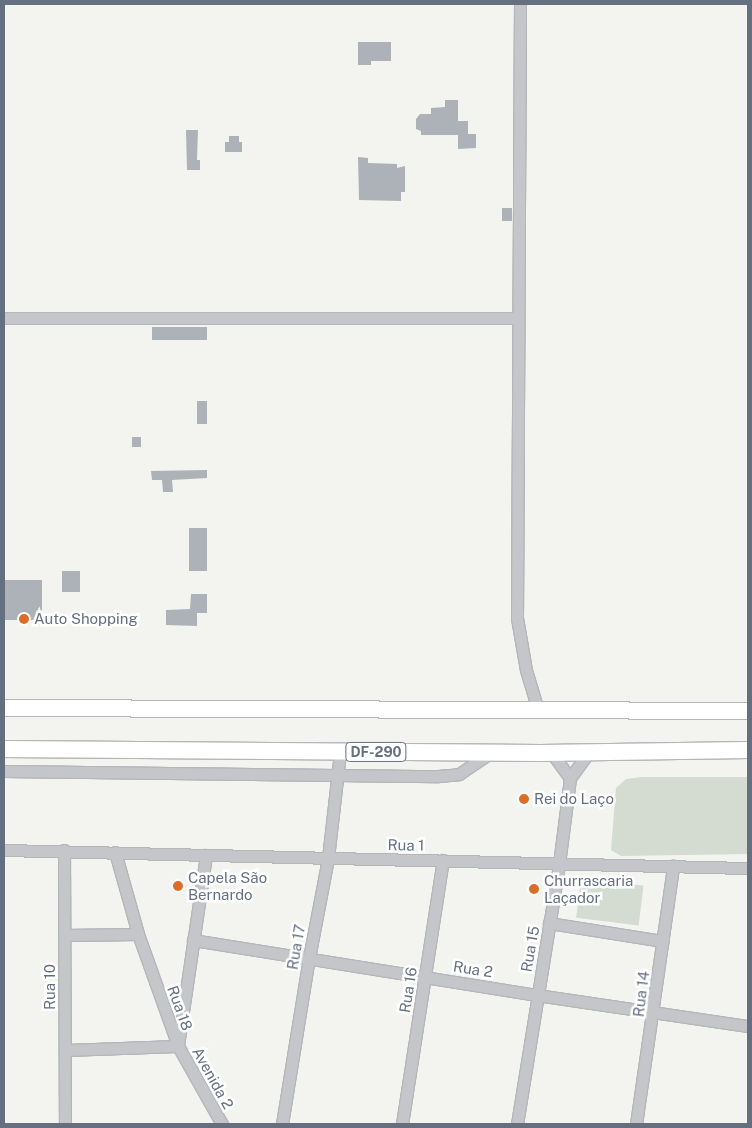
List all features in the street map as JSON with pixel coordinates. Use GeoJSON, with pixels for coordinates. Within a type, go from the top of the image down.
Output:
{"type":"FeatureCollection","features":[{"type":"Feature","properties":{"kind":"highway"},"geometry":{"type":"LineString","coordinates":[[4,708],[745,712]]}},
{"type":"Feature","properties":{"kind":"highway","name":"DF-290"},"geometry":{"type":"LineString","coordinates":[[4,749],[588,753],[747,750]]}},
{"type":"Feature","properties":{"kind":"street"},"geometry":{"type":"LineString","coordinates":[[520,4],[517,618],[526,670],[538,710]]}},
{"type":"Feature","properties":{"kind":"street"},"geometry":{"type":"LineString","coordinates":[[4,318],[518,318]]}},
{"type":"Feature","properties":{"kind":"street","name":"Rua 17"},"geometry":{"type":"LineString","coordinates":[[282,1124],[309,958],[328,858],[340,752]]}},
{"type":"Feature","properties":{"kind":"street"},"geometry":{"type":"LineString","coordinates":[[4,771],[449,776],[470,768],[491,752]]}},
{"type":"Feature","properties":{"kind":"street"},"geometry":{"type":"LineString","coordinates":[[551,752],[570,778],[588,753]]}},
{"type":"Feature","properties":{"kind":"street","name":"Rua 15"},"geometry":{"type":"LineString","coordinates":[[517,1124],[559,864],[570,778]]}},
{"type":"Feature","properties":{"kind":"street"},"geometry":{"type":"LineString","coordinates":[[4,850],[64,850]]}},
{"type":"Feature","properties":{"kind":"street","name":"Rua 1"},"geometry":{"type":"LineString","coordinates":[[64,850],[748,868]]}},
{"type":"Feature","properties":{"kind":"street","name":"Rua 10"},"geometry":{"type":"LineString","coordinates":[[64,850],[65,1124]]}},
{"type":"Feature","properties":{"kind":"street","name":"Rua 18"},"geometry":{"type":"LineString","coordinates":[[114,852],[138,934],[178,1046]]}},
{"type":"Feature","properties":{"kind":"street","name":"Rua 18"},"geometry":{"type":"LineString","coordinates":[[178,1046],[206,855]]}},
{"type":"Feature","properties":{"kind":"street","name":"Rua 16"},"geometry":{"type":"LineString","coordinates":[[402,1124],[443,860]]}},
{"type":"Feature","properties":{"kind":"street","name":"Rua 14"},"geometry":{"type":"LineString","coordinates":[[636,1124],[654,1012],[673,866]]}},
{"type":"Feature","properties":{"kind":"street"},"geometry":{"type":"LineString","coordinates":[[549,923],[663,941]]}},
{"type":"Feature","properties":{"kind":"street"},"geometry":{"type":"LineString","coordinates":[[65,935],[138,934]]}},
{"type":"Feature","properties":{"kind":"street","name":"Rua 2"},"geometry":{"type":"LineString","coordinates":[[193,940],[537,995],[748,1026]]}},
{"type":"Feature","properties":{"kind":"street"},"geometry":{"type":"LineString","coordinates":[[65,1050],[178,1046]]}},
{"type":"Feature","properties":{"kind":"street","name":"Avenida 2"},"geometry":{"type":"LineString","coordinates":[[178,1046],[222,1124]]}},
{"type":"Feature","properties":{"kind":"shaded area"},"geometry":{"type":"Polygon","coordinates":[[[642,777],[748,777],[748,854],[621,856],[611,850],[616,788],[626,779],[642,777]]]}},
{"type":"Feature","properties":{"kind":"shaded area"},"geometry":{"type":"Polygon","coordinates":[[[581,878],[644,886],[639,925],[576,918],[581,878]]]}},
{"type":"Feature","properties":{"kind":"building"},"geometry":{"type":"Polygon","coordinates":[[[358,42],[391,42],[391,61],[371,61],[371,65],[358,65],[358,42]]]}},
{"type":"Feature","properties":{"kind":"building"},"geometry":{"type":"Polygon","coordinates":[[[445,100],[458,100],[458,121],[468,121],[468,134],[476,134],[476,148],[458,149],[458,135],[421,135],[421,131],[416,129],[416,119],[420,114],[431,114],[431,108],[445,107],[445,100]]]}},
{"type":"Feature","properties":{"kind":"building"},"geometry":{"type":"Polygon","coordinates":[[[186,130],[198,130],[197,160],[200,160],[200,170],[187,170],[186,130]]]}},
{"type":"Feature","properties":{"kind":"building"},"geometry":{"type":"Polygon","coordinates":[[[229,136],[239,136],[239,142],[242,142],[242,152],[225,152],[225,142],[229,142],[229,136]]]}},
{"type":"Feature","properties":{"kind":"building"},"geometry":{"type":"Polygon","coordinates":[[[358,157],[368,158],[368,163],[397,164],[397,168],[405,166],[405,192],[401,192],[401,201],[359,200],[358,157]]]}},
{"type":"Feature","properties":{"kind":"building"},"geometry":{"type":"Polygon","coordinates":[[[502,208],[512,208],[512,221],[502,221],[502,208]]]}},
{"type":"Feature","properties":{"kind":"building"},"geometry":{"type":"Polygon","coordinates":[[[152,327],[207,327],[207,340],[152,340],[152,327]]]}},
{"type":"Feature","properties":{"kind":"building"},"geometry":{"type":"Polygon","coordinates":[[[197,401],[207,401],[207,424],[197,424],[197,401]]]}},
{"type":"Feature","properties":{"kind":"building"},"geometry":{"type":"Polygon","coordinates":[[[132,437],[141,437],[141,447],[132,447],[132,437]]]}},
{"type":"Feature","properties":{"kind":"building"},"geometry":{"type":"Polygon","coordinates":[[[207,470],[207,478],[172,480],[173,492],[163,492],[162,480],[152,480],[151,471],[207,470]]]}},
{"type":"Feature","properties":{"kind":"building"},"geometry":{"type":"Polygon","coordinates":[[[189,528],[207,528],[207,571],[189,571],[189,528]]]}},
{"type":"Feature","properties":{"kind":"building"},"geometry":{"type":"Polygon","coordinates":[[[62,571],[80,571],[80,592],[62,592],[62,571]]]}},
{"type":"Feature","properties":{"kind":"building"},"geometry":{"type":"Polygon","coordinates":[[[4,580],[42,580],[42,620],[4,620],[4,580]]]}},
{"type":"Feature","properties":{"kind":"building"},"geometry":{"type":"Polygon","coordinates":[[[191,594],[207,594],[207,613],[197,613],[197,626],[166,625],[166,610],[190,609],[191,594]]]}},
{"type":"Feature","properties":{"kind":"place","name":"Auto Shopping"},"geometry":{"type":"Point","coordinates":[24,619]}},
{"type":"Feature","properties":{"kind":"place","name":"Rei do Laço"},"geometry":{"type":"Point","coordinates":[524,799]}},
{"type":"Feature","properties":{"kind":"place","name":"Capela São Bernardo"},"geometry":{"type":"Point","coordinates":[178,886]}},
{"type":"Feature","properties":{"kind":"place","name":"Churrascaria Laçador"},"geometry":{"type":"Point","coordinates":[534,889]}}]}
